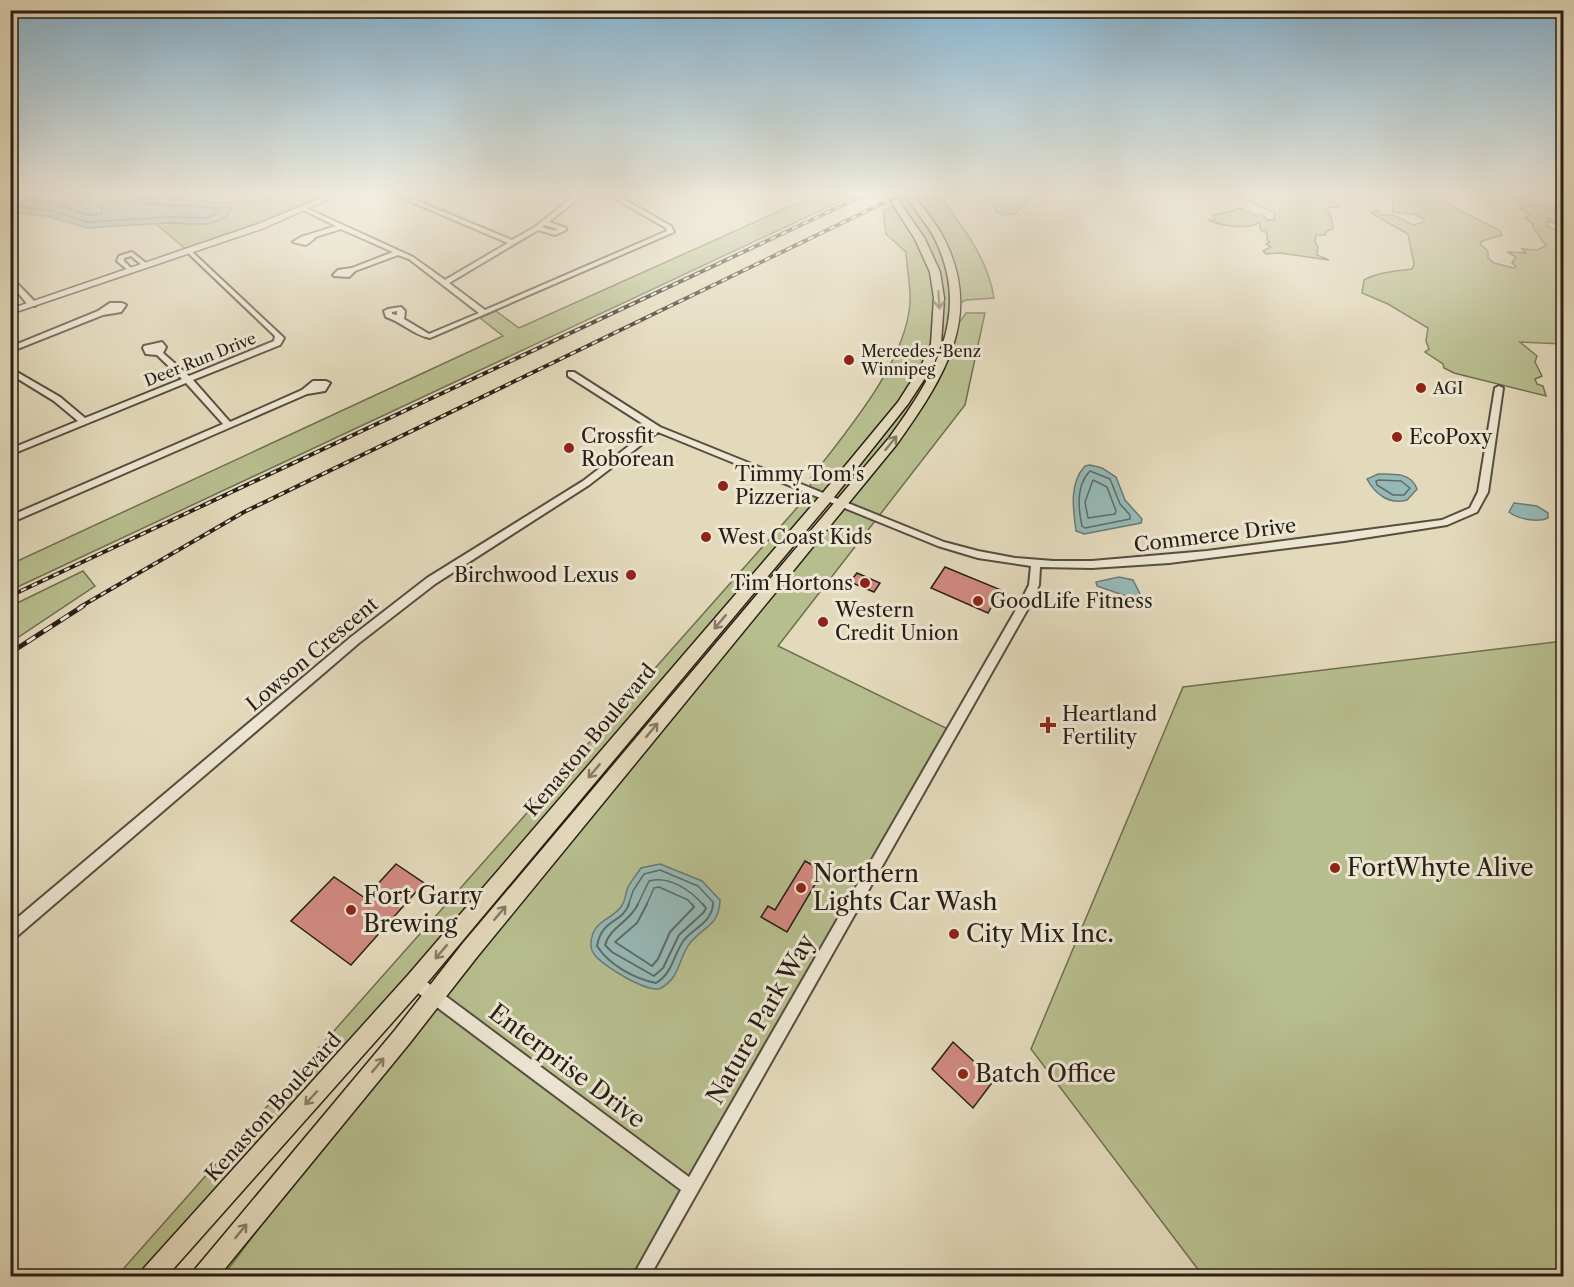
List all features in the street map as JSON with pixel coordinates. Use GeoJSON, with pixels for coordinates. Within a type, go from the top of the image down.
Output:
{"type":"FeatureCollection","features":[{"type":"Feature","properties":{"kind":"main road","name":"Kenaston Boulevard"},"geometry":{"type":"LineString","coordinates":[[204,1276],[833,501],[902,404],[927,366],[936,344],[939,298],[935,272],[926,252]]}},
{"type":"Feature","properties":{"kind":"main road","name":"Kenaston Boulevard"},"geometry":{"type":"LineString","coordinates":[[152,1276],[415,982],[833,501],[893,441],[920,405],[946,358],[953,332],[956,291],[945,252]]}},
{"type":"Feature","properties":{"kind":"street"},"geometry":{"type":"LineString","coordinates":[[10,312],[186,252]]}},
{"type":"Feature","properties":{"kind":"street","name":"Deer Run Drive"},"geometry":{"type":"LineString","coordinates":[[10,452],[271,346],[280,338],[190,252]]}},
{"type":"Feature","properties":{"kind":"street"},"geometry":{"type":"LineString","coordinates":[[399,252],[411,258],[484,313]]}},
{"type":"Feature","properties":{"kind":"street"},"geometry":{"type":"LineString","coordinates":[[353,270],[399,252]]}},
{"type":"Feature","properties":{"kind":"street"},"geometry":{"type":"LineString","coordinates":[[445,283],[498,252]]}},
{"type":"Feature","properties":{"kind":"street"},"geometry":{"type":"LineString","coordinates":[[401,318],[423,335],[430,336],[625,252]]}},
{"type":"Feature","properties":{"kind":"street"},"geometry":{"type":"LineString","coordinates":[[130,270],[120,261],[121,257],[132,254],[145,265]]}},
{"type":"Feature","properties":{"kind":"street"},"geometry":{"type":"LineString","coordinates":[[10,278],[32,304]]}},
{"type":"Feature","properties":{"kind":"street"},"geometry":{"type":"LineString","coordinates":[[10,350],[101,313]]}},
{"type":"Feature","properties":{"kind":"street"},"geometry":{"type":"LineString","coordinates":[[159,353],[189,380],[228,425]]}},
{"type":"Feature","properties":{"kind":"street"},"geometry":{"type":"LineString","coordinates":[[10,370],[57,399],[84,422]]}},
{"type":"Feature","properties":{"kind":"street","name":"Commerce Drive"},"geometry":{"type":"LineString","coordinates":[[571,374],[657,429],[833,501],[970,555],[1002,561],[1036,562],[1141,563],[1444,523],[1474,510],[1484,492],[1498,388]]}},
{"type":"Feature","properties":{"kind":"street"},"geometry":{"type":"LineString","coordinates":[[10,520],[305,392]]}},
{"type":"Feature","properties":{"kind":"street","name":"Lowson Crescent"},"geometry":{"type":"LineString","coordinates":[[10,933],[371,627],[431,580],[586,483],[657,429]]}},
{"type":"Feature","properties":{"kind":"street","name":"Nature Park Way"},"geometry":{"type":"LineString","coordinates":[[641,1276],[1026,602],[1034,585],[1036,562]]}},
{"type":"Feature","properties":{"kind":"street","name":"Enterprise Drive"},"geometry":{"type":"LineString","coordinates":[[415,982],[691,1188]]}},
{"type":"Feature","properties":{"kind":"green space"},"geometry":{"type":"Polygon","coordinates":[[[688,252],[732,252],[11,590],[11,564],[503,336],[480,318],[496,311],[519,328],[688,252]]]}},
{"type":"Feature","properties":{"kind":"green space"},"geometry":{"type":"Polygon","coordinates":[[[906,252],[977,252],[986,269],[994,298],[966,300],[956,305],[954,330],[966,313],[985,313],[965,405],[778,646],[952,731],[642,1276],[223,1276],[434,995],[840,504],[826,498],[152,1276],[117,1276],[811,492],[810,479],[872,396],[898,349],[906,326],[910,303],[906,252]]]}},
{"type":"Feature","properties":{"kind":"green space"},"geometry":{"type":"Polygon","coordinates":[[[1264,252],[1317,252],[1317,255],[1329,260],[1280,253],[1266,254],[1264,252]]]}},
{"type":"Feature","properties":{"kind":"green space"},"geometry":{"type":"Polygon","coordinates":[[[1412,252],[1488,252],[1488,258],[1494,263],[1514,268],[1516,266],[1512,263],[1516,257],[1507,252],[1563,252],[1563,344],[1520,342],[1537,356],[1535,362],[1542,376],[1535,379],[1537,384],[1543,386],[1546,396],[1454,373],[1444,368],[1443,364],[1425,352],[1429,349],[1426,341],[1428,328],[1388,304],[1362,293],[1364,280],[1393,271],[1412,269],[1414,264],[1412,252]]]}},
{"type":"Feature","properties":{"kind":"green space"},"geometry":{"type":"Polygon","coordinates":[[[83,571],[95,586],[11,642],[11,606],[83,571]]]}},
{"type":"Feature","properties":{"kind":"green space","name":"FortWhyte Alive"},"geometry":{"type":"Polygon","coordinates":[[[1563,641],[1563,1276],[1203,1276],[1031,1049],[1183,687],[1563,641]]]}},
{"type":"Feature","properties":{"kind":"water"},"geometry":{"type":"Polygon","coordinates":[[[1085,466],[1102,468],[1116,477],[1125,500],[1142,519],[1141,523],[1084,534],[1076,531],[1074,488],[1080,473],[1085,466]]]}},
{"type":"Feature","properties":{"kind":"water"},"geometry":{"type":"Polygon","coordinates":[[[1378,474],[1395,474],[1406,477],[1414,483],[1417,489],[1407,500],[1389,500],[1378,494],[1367,479],[1378,474]]]}},
{"type":"Feature","properties":{"kind":"water"},"geometry":{"type":"Polygon","coordinates":[[[1514,503],[1537,506],[1548,513],[1548,518],[1528,520],[1517,517],[1509,512],[1514,503]]]}},
{"type":"Feature","properties":{"kind":"water"},"geometry":{"type":"Polygon","coordinates":[[[1119,577],[1133,580],[1141,596],[1140,601],[1097,586],[1096,582],[1119,577]]]}},
{"type":"Feature","properties":{"kind":"water"},"geometry":{"type":"Polygon","coordinates":[[[660,864],[702,881],[720,900],[714,920],[690,943],[676,973],[667,984],[655,989],[626,978],[606,965],[594,954],[591,944],[596,929],[622,906],[628,887],[641,868],[660,864]]]}},
{"type":"Feature","properties":{"kind":"building","name":"GoodLife Fitness"},"geometry":{"type":"Polygon","coordinates":[[[945,567],[1001,590],[988,613],[931,588],[945,567]]]}},
{"type":"Feature","properties":{"kind":"building","name":"Tim Hortons"},"geometry":{"type":"Polygon","coordinates":[[[857,573],[880,583],[874,592],[850,582],[857,573]]]}},
{"type":"Feature","properties":{"kind":"building","name":"Northern Lights Car Wash"},"geometry":{"type":"Polygon","coordinates":[[[805,861],[823,871],[787,932],[761,917],[768,906],[775,910],[805,861]]]}},
{"type":"Feature","properties":{"kind":"building","name":"Fort Garry Brewing"},"geometry":{"type":"Polygon","coordinates":[[[396,864],[424,883],[351,965],[291,921],[334,877],[365,898],[396,864]]]}},
{"type":"Feature","properties":{"kind":"building","name":"Batch Office"},"geometry":{"type":"Polygon","coordinates":[[[953,1042],[994,1080],[973,1108],[932,1069],[953,1042]]]}},
{"type":"Feature","properties":{"kind":"railway"},"geometry":{"type":"LineString","coordinates":[[10,596],[743,252]]}},
{"type":"Feature","properties":{"kind":"railway"},"geometry":{"type":"LineString","coordinates":[[80,607],[244,512],[782,252]]}},
{"type":"Feature","properties":{"kind":"railway"},"geometry":{"type":"LineString","coordinates":[[10,653],[83,606]]}},
{"type":"Feature","properties":{"kind":"place","name":"Mercedes-Benz Winnipeg"},"geometry":{"type":"Point","coordinates":[849,360]}},
{"type":"Feature","properties":{"kind":"place","name":"AGI"},"geometry":{"type":"Point","coordinates":[1421,388]}},
{"type":"Feature","properties":{"kind":"place","name":"EcoPoxy"},"geometry":{"type":"Point","coordinates":[1397,437]}},
{"type":"Feature","properties":{"kind":"place","name":"Crossfit Roborean"},"geometry":{"type":"Point","coordinates":[569,448]}},
{"type":"Feature","properties":{"kind":"place","name":"Timmy Tom's Pizzeria"},"geometry":{"type":"Point","coordinates":[723,486]}},
{"type":"Feature","properties":{"kind":"place","name":"West Coast Kids"},"geometry":{"type":"Point","coordinates":[706,537]}},
{"type":"Feature","properties":{"kind":"place","name":"Birchwood Lexus"},"geometry":{"type":"Point","coordinates":[631,575]}},
{"type":"Feature","properties":{"kind":"place","name":"Tim Hortons"},"geometry":{"type":"Point","coordinates":[865,583]}},
{"type":"Feature","properties":{"kind":"place","name":"GoodLife Fitness"},"geometry":{"type":"Point","coordinates":[978,601]}},
{"type":"Feature","properties":{"kind":"place","name":"Western Credit Union"},"geometry":{"type":"Point","coordinates":[823,622]}},
{"type":"Feature","properties":{"kind":"place","name":"Heartland Fertility"},"geometry":{"type":"Point","coordinates":[1048,725]}},
{"type":"Feature","properties":{"kind":"place","name":"FortWhyte Alive"},"geometry":{"type":"Point","coordinates":[1335,868]}},
{"type":"Feature","properties":{"kind":"place","name":"Northern Lights Car Wash"},"geometry":{"type":"Point","coordinates":[801,888]}},
{"type":"Feature","properties":{"kind":"place","name":"Fort Garry Brewing"},"geometry":{"type":"Point","coordinates":[351,910]}},
{"type":"Feature","properties":{"kind":"place","name":"City Mix Inc."},"geometry":{"type":"Point","coordinates":[954,934]}},
{"type":"Feature","properties":{"kind":"place","name":"Batch Office"},"geometry":{"type":"Point","coordinates":[963,1074]}}]}
